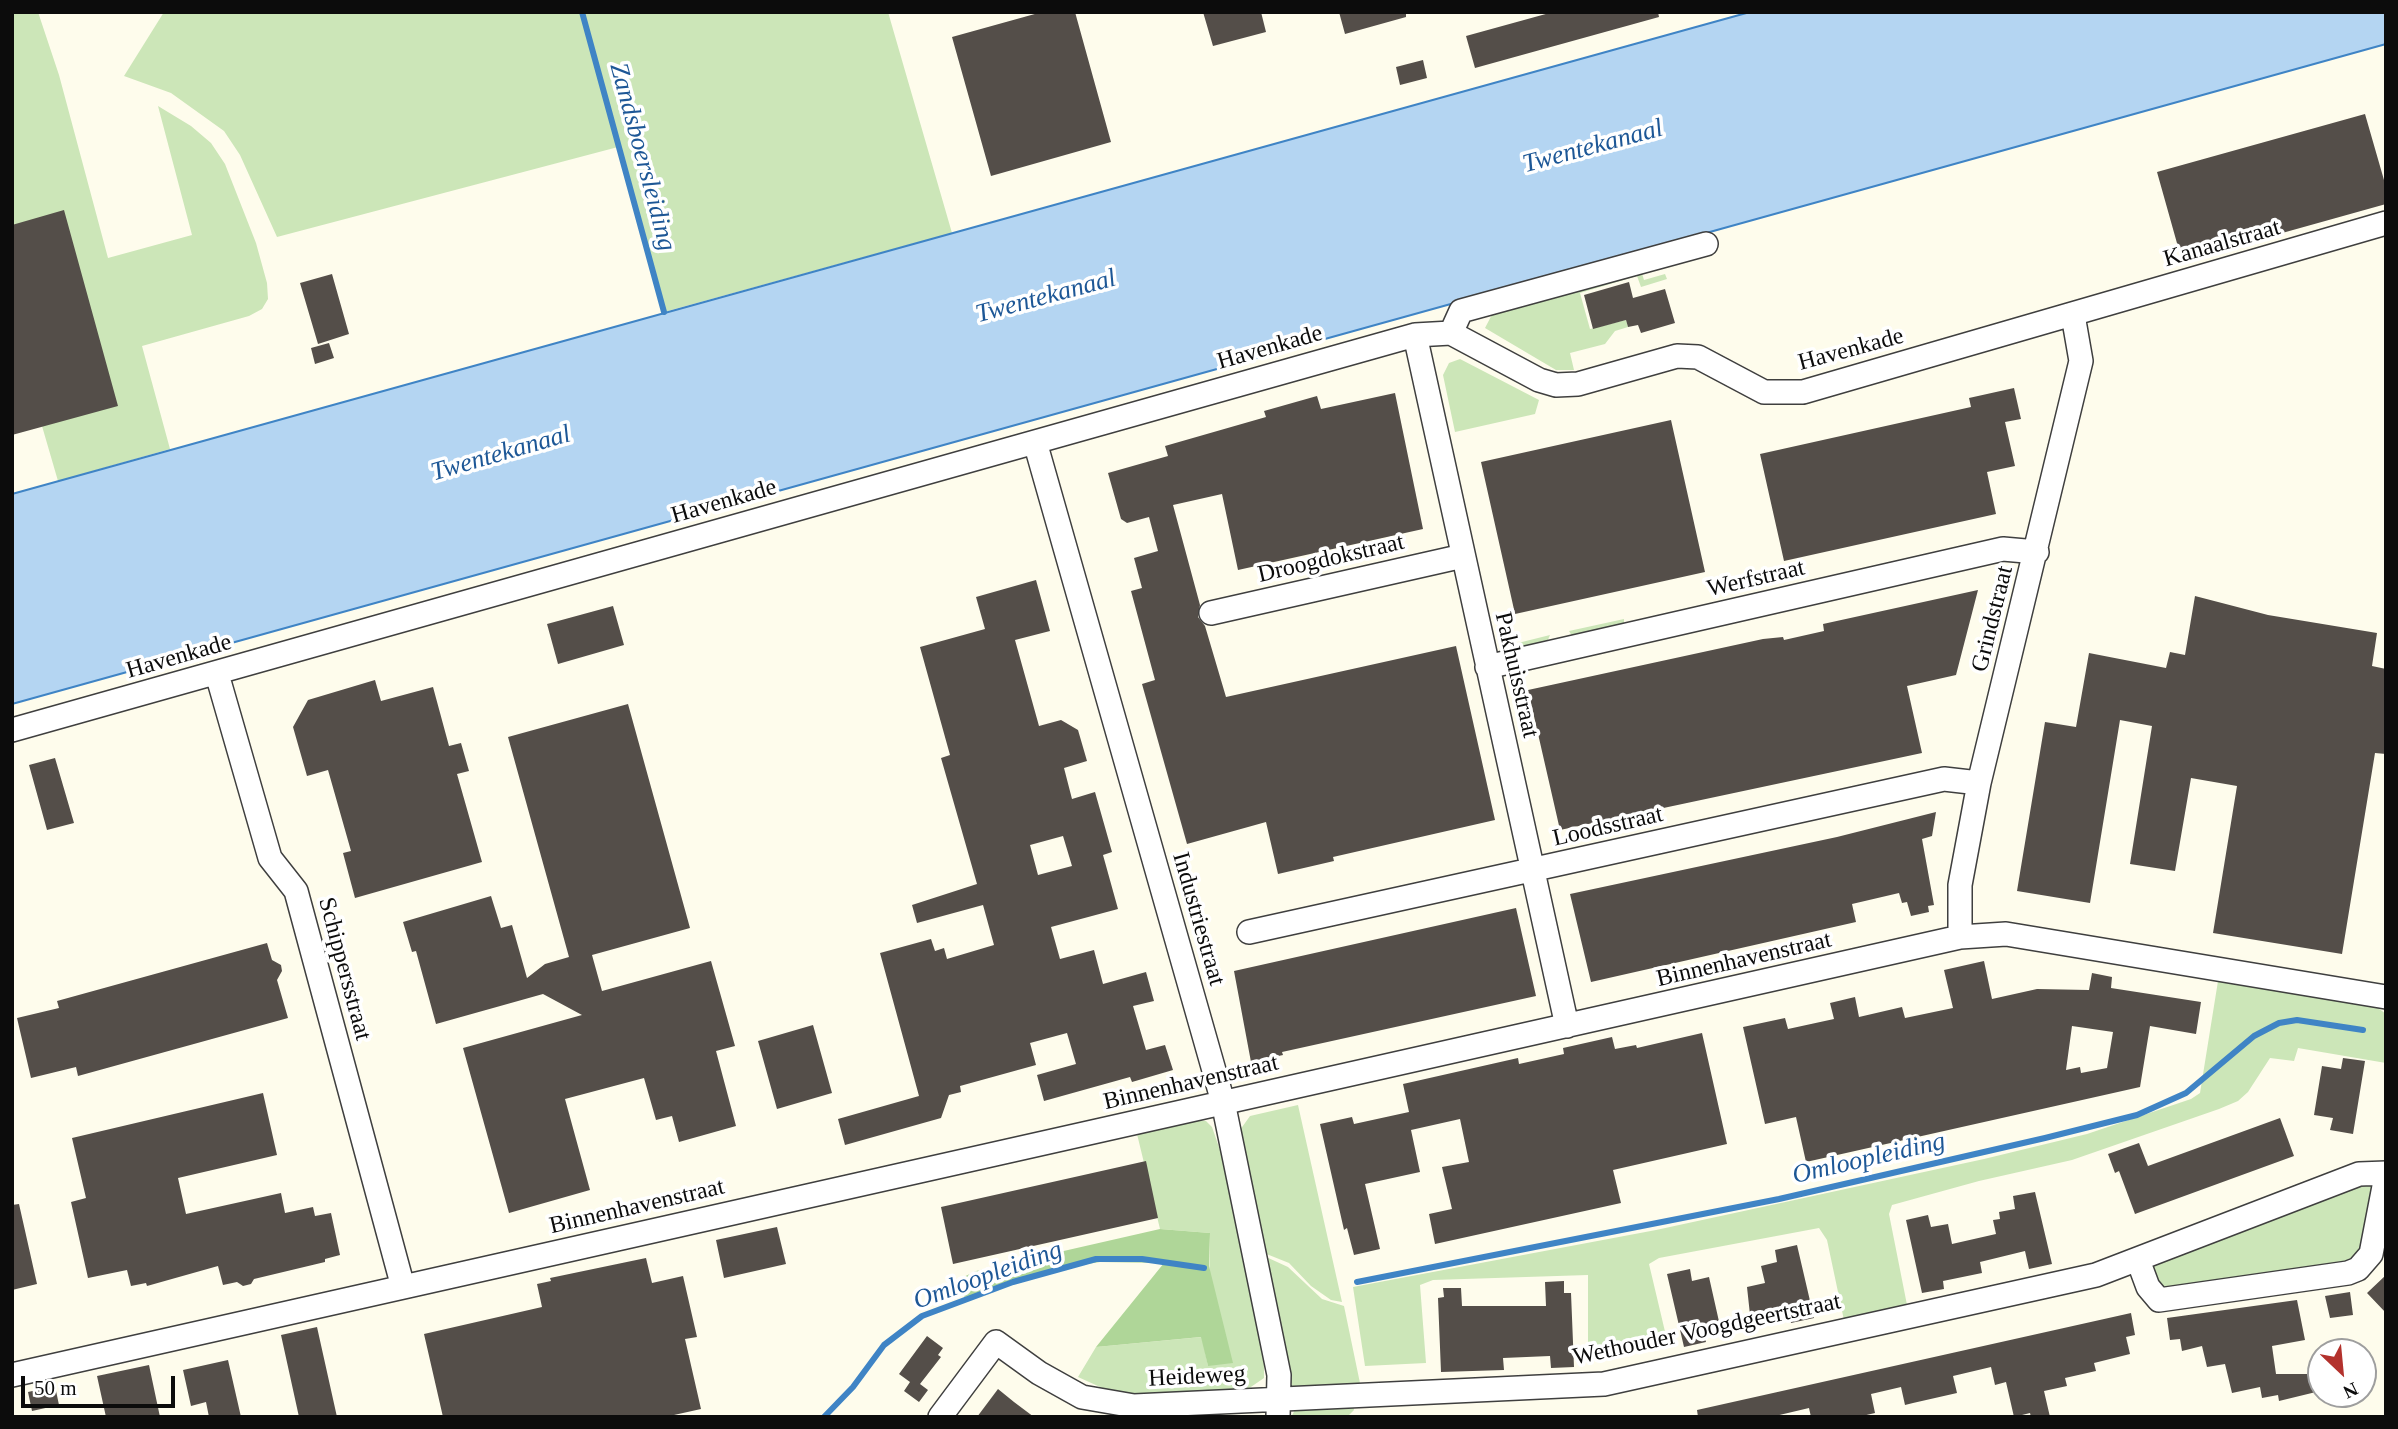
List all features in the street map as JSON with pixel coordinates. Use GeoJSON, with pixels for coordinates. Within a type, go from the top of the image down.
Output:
{"type":"FeatureCollection","features":[{"type":"Feature","properties":{"kind":"street","name":"Kanaalstraat"},"geometry":{"type":"LineString","coordinates":[[2073,315],[2386,223]]}},
{"type":"Feature","properties":{"kind":"street"},"geometry":{"type":"LineString","coordinates":[[1451,332],[1461,311],[1706,244]]}},
{"type":"Feature","properties":{"kind":"street","name":"Havenkade"},"geometry":{"type":"LineString","coordinates":[[12,730],[1415,335],[1451,332],[1539,380],[1556,385],[1578,384],[1677,356],[1698,356],[1764,392],[1781,394],[1811,390],[2073,315]]}},
{"type":"Feature","properties":{"kind":"street","name":"Grindstraat"},"geometry":{"type":"LineString","coordinates":[[1960,937],[1961,885],[1979,783],[2037,552],[2081,361],[2073,315]]}},
{"type":"Feature","properties":{"kind":"street","name":"Pakhuisstraat"},"geometry":{"type":"LineString","coordinates":[[1415,335],[1567,1027]]}},
{"type":"Feature","properties":{"kind":"street","name":"Industriestraat"},"geometry":{"type":"LineString","coordinates":[[1034,442],[1223,1102],[1279,1375],[1278,1408]]}},
{"type":"Feature","properties":{"kind":"street","name":"Werfstraat"},"geometry":{"type":"LineString","coordinates":[[1487,667],[2003,550],[2037,552]]}},
{"type":"Feature","properties":{"kind":"street","name":"Droogdokstraat"},"geometry":{"type":"LineString","coordinates":[[1211,613],[1463,556]]}},
{"type":"Feature","properties":{"kind":"street","name":"Schippersstraat"},"geometry":{"type":"LineString","coordinates":[[217,674],[270,858],[296,891],[403,1287]]}},
{"type":"Feature","properties":{"kind":"street","name":"Loodsstraat"},"geometry":{"type":"LineString","coordinates":[[1249,932],[1944,779],[1979,783]]}},
{"type":"Feature","properties":{"kind":"street","name":"Binnenhavenstraat"},"geometry":{"type":"LineString","coordinates":[[12,1375],[1960,937],[2006,934],[2386,997]]}},
{"type":"Feature","properties":{"kind":"street","name":"Wethouder Voogdgeertstraat"},"geometry":{"type":"LineString","coordinates":[[1278,1408],[1604,1384],[2067,1282],[2138,1260],[2359,1174],[2386,1174],[2371,1254],[2358,1269],[2348,1273],[2159,1300],[2148,1287],[2138,1260]]}},
{"type":"Feature","properties":{"kind":"street","name":"Heideweg"},"geometry":{"type":"LineString","coordinates":[[940,1417],[996,1342],[1065,1388],[1118,1411],[1278,1408]]}},
{"type":"Feature","properties":{"kind":"green space"},"geometry":{"type":"Polygon","coordinates":[[[12,12],[38,12],[59,75],[108,258],[192,235],[158,106],[191,126],[211,143],[225,164],[256,243],[267,283],[268,299],[262,309],[249,316],[142,346],[170,449],[58,481],[12,323],[12,12]]]}},
{"type":"Feature","properties":{"kind":"green space"},"geometry":{"type":"Polygon","coordinates":[[[164,12],[888,12],[952,233],[664,312],[618,147],[277,237],[240,155],[224,131],[171,93],[124,76],[164,12]]]}},
{"type":"Feature","properties":{"kind":"green space"},"geometry":{"type":"Polygon","coordinates":[[[1639,264],[1644,280],[1665,274],[1667,279],[1641,287],[1637,276],[1580,293],[1590,329],[1626,320],[1628,327],[1615,331],[1605,344],[1570,353],[1574,370],[1556,370],[1485,328],[1498,303],[1639,264]]]}},
{"type":"Feature","properties":{"kind":"green space"},"geometry":{"type":"Polygon","coordinates":[[[1460,359],[1539,400],[1535,414],[1455,432],[1443,375],[1449,363],[1460,359]]]}},
{"type":"Feature","properties":{"kind":"green space"},"geometry":{"type":"Polygon","coordinates":[[[1624,619],[1624,625],[1572,636],[1569,631],[1624,619]]]}},
{"type":"Feature","properties":{"kind":"green space"},"geometry":{"type":"Polygon","coordinates":[[[1550,635],[1547,642],[1513,650],[1502,647],[1550,635]]]}},
{"type":"Feature","properties":{"kind":"green space"},"geometry":{"type":"Polygon","coordinates":[[[2218,981],[2378,1008],[2386,1014],[2386,1063],[2298,1048],[2294,1061],[2270,1058],[2248,1092],[2238,1101],[2219,1109],[2072,1160],[1979,1181],[1892,1205],[1889,1214],[1908,1310],[1845,1325],[1827,1240],[1819,1228],[1659,1258],[1649,1264],[1667,1340],[1588,1356],[1588,1275],[1433,1280],[1420,1285],[1426,1363],[1365,1366],[1353,1287],[1656,1230],[1984,1159],[2087,1134],[2191,1099],[2200,1093],[2218,981]]]}},
{"type":"Feature","properties":{"kind":"green space"},"geometry":{"type":"Polygon","coordinates":[[[1298,1105],[1342,1302],[1331,1300],[1311,1286],[1289,1263],[1264,1253],[1240,1130],[1250,1116],[1298,1105]]]}},
{"type":"Feature","properties":{"kind":"green space"},"geometry":{"type":"Polygon","coordinates":[[[1196,1120],[1206,1121],[1212,1127],[1221,1153],[1248,1274],[1264,1378],[1245,1391],[1136,1396],[1109,1391],[1078,1377],[1096,1347],[1202,1337],[1208,1366],[1210,1233],[1160,1229],[1137,1134],[1196,1120]]]}},
{"type":"Feature","properties":{"kind":"green space"},"geometry":{"type":"Polygon","coordinates":[[[2350,1183],[2376,1183],[2366,1250],[2346,1265],[2169,1291],[2161,1287],[2151,1263],[2350,1183]]]}},
{"type":"Feature","properties":{"kind":"green space"},"geometry":{"type":"Polygon","coordinates":[[[1160,1229],[1210,1233],[1209,1266],[1233,1363],[1208,1366],[1201,1337],[1096,1347],[1164,1263],[1100,1262],[1056,1269],[965,1297],[949,1284],[976,1271],[1160,1229]]]}},
{"type":"Feature","properties":{"kind":"green space"},"geometry":{"type":"Polygon","coordinates":[[[1264,1256],[1288,1267],[1322,1299],[1344,1306],[1361,1388],[1292,1387],[1264,1256]]]}},
{"type":"Feature","properties":{"kind":"green space"},"geometry":{"type":"Polygon","coordinates":[[[1353,1405],[1354,1410],[1347,1417],[1291,1417],[1295,1410],[1353,1405]]]}},
{"type":"Feature","properties":{"kind":"water","name":"Twentekanaal"},"geometry":{"type":"Polygon","coordinates":[[[1750,12],[2386,12],[2386,44],[12,704],[12,494],[1750,12]]]}},
{"type":"Feature","properties":{"kind":"building"},"geometry":{"type":"Polygon","coordinates":[[[1042,12],[1075,12],[1111,142],[991,176],[952,37],[1042,12]]]}},
{"type":"Feature","properties":{"kind":"building"},"geometry":{"type":"Polygon","coordinates":[[[1203,12],[1261,12],[1266,32],[1213,46],[1203,12]]]}},
{"type":"Feature","properties":{"kind":"building"},"geometry":{"type":"Polygon","coordinates":[[[1339,12],[1406,12],[1406,17],[1345,34],[1339,12]]]}},
{"type":"Feature","properties":{"kind":"building"},"geometry":{"type":"Polygon","coordinates":[[[1553,12],[1658,12],[1659,17],[1475,68],[1466,36],[1553,12]]]}},
{"type":"Feature","properties":{"kind":"building"},"geometry":{"type":"Polygon","coordinates":[[[1423,60],[1427,78],[1400,85],[1396,67],[1423,60]]]}},
{"type":"Feature","properties":{"kind":"building"},"geometry":{"type":"Polygon","coordinates":[[[2365,114],[2386,187],[2386,204],[2182,261],[2157,172],[2365,114]]]}},
{"type":"Feature","properties":{"kind":"building"},"geometry":{"type":"Polygon","coordinates":[[[64,210],[118,406],[12,435],[12,225],[64,210]]]}},
{"type":"Feature","properties":{"kind":"building"},"geometry":{"type":"Polygon","coordinates":[[[332,274],[349,334],[318,344],[300,283],[332,274]]]}},
{"type":"Feature","properties":{"kind":"building"},"geometry":{"type":"Polygon","coordinates":[[[1629,282],[1633,298],[1665,289],[1675,323],[1641,333],[1638,325],[1628,327],[1626,320],[1593,329],[1584,295],[1629,282]]]}},
{"type":"Feature","properties":{"kind":"building"},"geometry":{"type":"Polygon","coordinates":[[[329,343],[334,358],[315,364],[311,348],[329,343]]]}},
{"type":"Feature","properties":{"kind":"building"},"geometry":{"type":"Polygon","coordinates":[[[2014,388],[2021,419],[2005,422],[2015,466],[1987,472],[1996,514],[1784,561],[1760,454],[1971,407],[1969,398],[2014,388]]]}},
{"type":"Feature","properties":{"kind":"building"},"geometry":{"type":"Polygon","coordinates":[[[1395,393],[1423,529],[1238,570],[1222,494],[1173,505],[1200,605],[1198,617],[1205,626],[1226,697],[1456,646],[1495,820],[1333,857],[1334,861],[1278,874],[1266,822],[1187,844],[1142,684],[1155,680],[1131,591],[1142,588],[1134,558],[1158,551],[1149,517],[1127,523],[1121,519],[1108,473],[1168,456],[1165,446],[1266,417],[1264,411],[1317,396],[1321,409],[1395,393]]]}},
{"type":"Feature","properties":{"kind":"building"},"geometry":{"type":"Polygon","coordinates":[[[1671,420],[1705,572],[1515,614],[1481,462],[1671,420]]]}},
{"type":"Feature","properties":{"kind":"building"},"geometry":{"type":"Polygon","coordinates":[[[1036,580],[1050,631],[1015,640],[1039,726],[1061,720],[1078,730],[1087,761],[1064,768],[1072,799],[1095,792],[1112,852],[1103,855],[1118,909],[1051,927],[1060,959],[1094,950],[1103,984],[1146,972],[1154,1001],[1133,1006],[1146,1050],[1165,1045],[1173,1070],[1132,1082],[1130,1077],[1044,1101],[1037,1075],[1076,1064],[1067,1033],[1030,1043],[1036,1065],[960,1086],[961,1092],[949,1095],[941,1118],[845,1145],[838,1119],[919,1096],[880,953],[931,939],[935,951],[944,948],[947,959],[994,945],[983,905],[917,923],[912,905],[977,884],[941,758],[950,755],[920,647],[985,629],[976,597],[1036,580]],[[1063,836],[1030,845],[1038,875],[1072,866],[1063,836]]]}},
{"type":"Feature","properties":{"kind":"building"},"geometry":{"type":"Polygon","coordinates":[[[1978,590],[1956,675],[1907,686],[1922,753],[1560,830],[1528,690],[1763,639],[1783,637],[1784,640],[1824,631],[1823,624],[1978,590]]]}},
{"type":"Feature","properties":{"kind":"building"},"geometry":{"type":"Polygon","coordinates":[[[2195,596],[2268,615],[2377,633],[2372,666],[2386,669],[2386,754],[2375,753],[2342,954],[2213,933],[2237,786],[2191,778],[2175,871],[2130,864],[2152,726],[2120,720],[2090,903],[2017,891],[2045,722],[2076,727],[2089,653],[2166,668],[2170,652],[2185,655],[2195,596]]]}},
{"type":"Feature","properties":{"kind":"building"},"geometry":{"type":"Polygon","coordinates":[[[613,606],[624,645],[558,664],[547,624],[613,606]]]}},
{"type":"Feature","properties":{"kind":"building"},"geometry":{"type":"Polygon","coordinates":[[[375,680],[381,701],[433,687],[449,746],[461,743],[469,771],[457,774],[482,862],[355,898],[343,853],[351,851],[328,770],[307,776],[293,727],[308,700],[375,680]]]}},
{"type":"Feature","properties":{"kind":"building"},"geometry":{"type":"Polygon","coordinates":[[[628,704],[690,928],[592,955],[602,991],[711,961],[735,1046],[716,1051],[736,1126],[679,1142],[672,1116],[656,1120],[644,1078],[565,1099],[590,1190],[509,1213],[463,1048],[582,1015],[543,994],[436,1024],[416,951],[412,952],[403,922],[491,896],[501,928],[512,925],[527,978],[545,964],[569,957],[508,737],[628,704]]]}},
{"type":"Feature","properties":{"kind":"building"},"geometry":{"type":"Polygon","coordinates":[[[55,758],[74,823],[47,830],[29,765],[55,758]]]}},
{"type":"Feature","properties":{"kind":"building"},"geometry":{"type":"Polygon","coordinates":[[[1936,812],[1932,836],[1922,839],[1934,905],[1928,906],[1929,912],[1911,916],[1907,902],[1902,903],[1899,893],[1852,904],[1856,922],[1591,982],[1570,894],[1837,837],[1936,812]]]}},
{"type":"Feature","properties":{"kind":"building"},"geometry":{"type":"Polygon","coordinates":[[[1516,908],[1536,996],[1282,1052],[1283,1055],[1251,1062],[1234,971],[1516,908]]]}},
{"type":"Feature","properties":{"kind":"building"},"geometry":{"type":"Polygon","coordinates":[[[267,943],[272,960],[281,965],[282,971],[277,980],[288,1018],[78,1076],[76,1067],[31,1078],[17,1018],[59,1008],[57,1001],[267,943]]]}},
{"type":"Feature","properties":{"kind":"building"},"geometry":{"type":"Polygon","coordinates":[[[1984,961],[1992,999],[2037,989],[2089,990],[2092,973],[2112,977],[2111,988],[2201,1002],[2196,1034],[2150,1026],[2140,1087],[1806,1162],[1796,1117],[1765,1124],[1743,1027],[1785,1018],[1788,1029],[1834,1019],[1830,1003],[1855,997],[1859,1017],[1902,1007],[1905,1018],[1953,1008],[1944,970],[1984,961]],[[2072,1026],[2066,1070],[2080,1067],[2081,1073],[2107,1068],[2113,1032],[2072,1026]]]}},
{"type":"Feature","properties":{"kind":"building"},"geometry":{"type":"Polygon","coordinates":[[[813,1025],[832,1093],[777,1109],[758,1041],[813,1025]]]}},
{"type":"Feature","properties":{"kind":"building"},"geometry":{"type":"Polygon","coordinates":[[[1702,1033],[1727,1144],[1613,1170],[1621,1203],[1435,1244],[1429,1214],[1452,1209],[1442,1167],[1469,1162],[1460,1119],[1411,1130],[1420,1172],[1365,1184],[1380,1249],[1354,1255],[1347,1228],[1344,1230],[1320,1124],[1352,1117],[1354,1124],[1409,1112],[1403,1084],[1518,1058],[1519,1064],[1564,1054],[1563,1048],[1612,1037],[1615,1049],[1636,1045],[1637,1048],[1702,1033]]]}},
{"type":"Feature","properties":{"kind":"building"},"geometry":{"type":"Polygon","coordinates":[[[2343,1058],[2365,1061],[2353,1134],[2330,1130],[2333,1118],[2314,1115],[2322,1066],[2341,1069],[2343,1058]]]}},
{"type":"Feature","properties":{"kind":"building"},"geometry":{"type":"Polygon","coordinates":[[[263,1093],[277,1155],[178,1178],[186,1214],[281,1193],[285,1213],[313,1207],[315,1216],[331,1213],[340,1255],[325,1259],[325,1262],[254,1279],[251,1284],[243,1286],[237,1282],[223,1285],[218,1266],[147,1286],[146,1283],[131,1286],[127,1270],[88,1278],[71,1202],[86,1198],[72,1138],[263,1093]]]}},
{"type":"Feature","properties":{"kind":"building"},"geometry":{"type":"Polygon","coordinates":[[[2280,1118],[2294,1156],[2135,1214],[2119,1171],[2115,1173],[2108,1154],[2139,1143],[2148,1166],[2280,1118]]]}},
{"type":"Feature","properties":{"kind":"building"},"geometry":{"type":"Polygon","coordinates":[[[1146,1161],[1158,1218],[953,1264],[941,1207],[1146,1161]]]}},
{"type":"Feature","properties":{"kind":"building"},"geometry":{"type":"Polygon","coordinates":[[[2035,1192],[2052,1264],[2029,1269],[2025,1251],[1980,1262],[1982,1273],[1943,1281],[1944,1289],[1922,1293],[1906,1220],[1928,1215],[1931,1227],[1948,1224],[1952,1244],[1996,1234],[1993,1220],[2000,1219],[1999,1212],[2015,1209],[2013,1196],[2035,1192]]]}},
{"type":"Feature","properties":{"kind":"building"},"geometry":{"type":"Polygon","coordinates":[[[19,1204],[37,1284],[12,1290],[12,1205],[19,1204]]]}},
{"type":"Feature","properties":{"kind":"building"},"geometry":{"type":"Polygon","coordinates":[[[777,1227],[786,1264],[724,1278],[716,1240],[777,1227]]]}},
{"type":"Feature","properties":{"kind":"building"},"geometry":{"type":"Polygon","coordinates":[[[1797,1245],[1814,1318],[1791,1323],[1789,1315],[1751,1324],[1747,1287],[1765,1283],[1761,1266],[1777,1262],[1775,1250],[1797,1245]]]}},
{"type":"Feature","properties":{"kind":"building"},"geometry":{"type":"Polygon","coordinates":[[[646,1258],[652,1283],[683,1276],[697,1337],[685,1339],[701,1409],[665,1417],[443,1417],[424,1334],[542,1307],[537,1284],[551,1281],[550,1278],[646,1258]]]}},
{"type":"Feature","properties":{"kind":"building"},"geometry":{"type":"Polygon","coordinates":[[[1690,1269],[1692,1281],[1709,1277],[1720,1326],[1703,1330],[1706,1342],[1684,1347],[1667,1274],[1690,1269]]]}},
{"type":"Feature","properties":{"kind":"building"},"geometry":{"type":"Polygon","coordinates":[[[2386,1275],[2386,1313],[2367,1293],[2386,1275]]]}},
{"type":"Feature","properties":{"kind":"building"},"geometry":{"type":"Polygon","coordinates":[[[1564,1281],[1564,1293],[1571,1293],[1574,1367],[1551,1368],[1550,1356],[1503,1358],[1504,1370],[1441,1372],[1438,1298],[1444,1297],[1443,1288],[1461,1288],[1462,1306],[1546,1306],[1545,1282],[1564,1281]]]}},
{"type":"Feature","properties":{"kind":"building"},"geometry":{"type":"Polygon","coordinates":[[[2350,1292],[2353,1315],[2330,1318],[2325,1296],[2350,1292]]]}},
{"type":"Feature","properties":{"kind":"building"},"geometry":{"type":"Polygon","coordinates":[[[2297,1300],[2305,1340],[2272,1346],[2276,1374],[2307,1374],[2307,1394],[2279,1401],[2278,1395],[2262,1398],[2260,1387],[2232,1393],[2225,1364],[2207,1367],[2202,1346],[2182,1351],[2180,1339],[2170,1340],[2167,1318],[2297,1300]]]}},
{"type":"Feature","properties":{"kind":"building"},"geometry":{"type":"Polygon","coordinates":[[[2131,1313],[2135,1335],[2126,1337],[2130,1354],[2094,1363],[2096,1371],[2065,1378],[2067,1386],[2044,1391],[2050,1417],[2031,1417],[2030,1413],[2014,1417],[2006,1382],[1995,1385],[1991,1367],[1953,1376],[1957,1393],[1905,1405],[1901,1387],[1871,1394],[1875,1413],[1858,1417],[1811,1417],[1809,1408],[1771,1417],[1698,1417],[1697,1410],[2131,1313]]]}},
{"type":"Feature","properties":{"kind":"building"},"geometry":{"type":"Polygon","coordinates":[[[317,1327],[337,1417],[299,1417],[281,1335],[317,1327]]]}},
{"type":"Feature","properties":{"kind":"building"},"geometry":{"type":"Polygon","coordinates":[[[927,1336],[943,1348],[938,1355],[941,1357],[920,1384],[928,1390],[919,1402],[904,1391],[910,1382],[899,1374],[927,1336]]]}},
{"type":"Feature","properties":{"kind":"building"},"geometry":{"type":"Polygon","coordinates":[[[228,1360],[241,1417],[209,1417],[206,1402],[191,1406],[183,1370],[228,1360]]]}},
{"type":"Feature","properties":{"kind":"building"},"geometry":{"type":"Polygon","coordinates":[[[149,1365],[160,1417],[106,1417],[97,1376],[149,1365]]]}},
{"type":"Feature","properties":{"kind":"building"},"geometry":{"type":"Polygon","coordinates":[[[55,1386],[59,1405],[32,1411],[28,1392],[55,1386]]]}},
{"type":"Feature","properties":{"kind":"building"},"geometry":{"type":"Polygon","coordinates":[[[998,1389],[1014,1402],[1034,1417],[977,1417],[998,1389]]]}},
{"type":"Feature","properties":{"kind":"waterway","name":"Zandsboersleiding"},"geometry":{"type":"LineString","coordinates":[[582,12],[664,312]]}},
{"type":"Feature","properties":{"kind":"waterway","name":"Omloopleiding"},"geometry":{"type":"LineString","coordinates":[[1357,1282],[1779,1199],[2137,1115],[2186,1093],[2254,1036],[2279,1023],[2297,1020],[2363,1030]]}},
{"type":"Feature","properties":{"kind":"waterway","name":"Omloopleiding"},"geometry":{"type":"LineString","coordinates":[[824,1417],[853,1387],[884,1345],[922,1316],[1013,1282],[1096,1259],[1142,1259],[1204,1268]]}}]}
